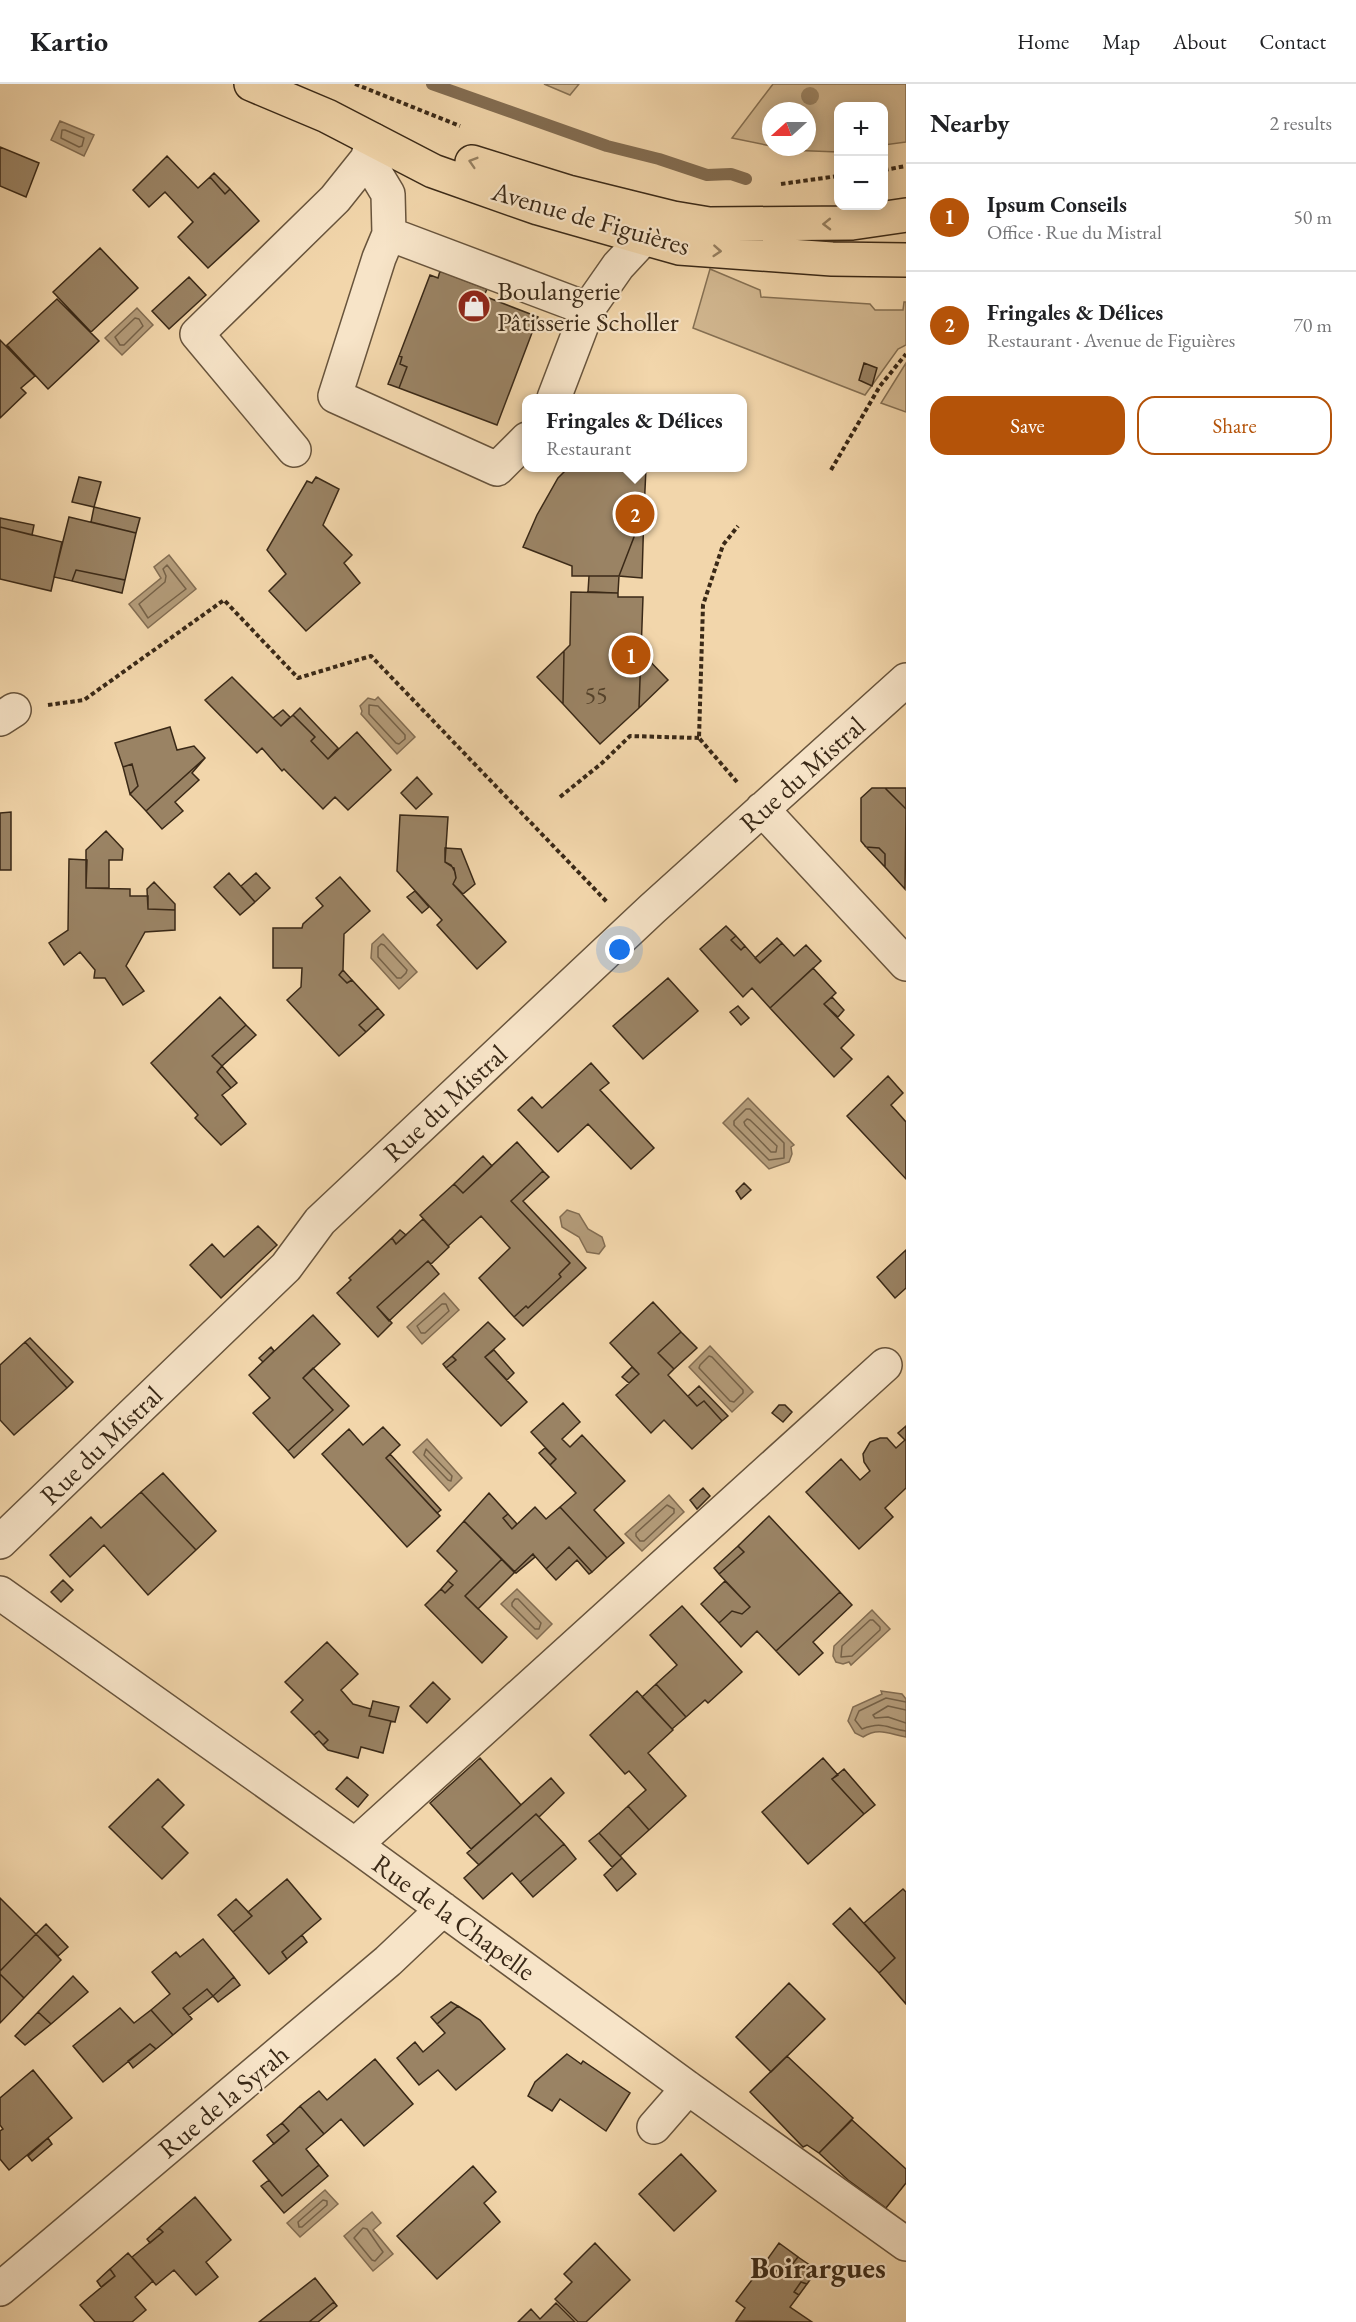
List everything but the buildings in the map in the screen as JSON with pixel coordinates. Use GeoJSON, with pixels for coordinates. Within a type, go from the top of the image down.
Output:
{"type":"FeatureCollection","features":[{"type":"Feature","properties":{"kind":"main road","name":"Avenue de Figuières"},"geometry":{"type":"LineString","coordinates":[[250,84],[327,116],[568,192],[691,221],[721,224],[852,223],[906,215]]}},
{"type":"Feature","properties":{"kind":"main road","name":"Avenue de Figuières"},"geometry":{"type":"LineString","coordinates":[[327,116],[370,149],[538,208],[679,248],[832,259],[906,260]]}},
{"type":"Feature","properties":{"kind":"street"},"geometry":{"type":"LineString","coordinates":[[370,149],[388,194],[389,234],[379,258],[335,396],[497,469],[522,444]]}},
{"type":"Feature","properties":{"kind":"street"},"geometry":{"type":"LineString","coordinates":[[294,450],[197,334],[335,199],[370,149]]}},
{"type":"Feature","properties":{"kind":"street"},"geometry":{"type":"LineString","coordinates":[[389,234],[588,309]]}},
{"type":"Feature","properties":{"kind":"street"},"geometry":{"type":"LineString","coordinates":[[556,394],[588,309],[618,266],[644,238]]}},
{"type":"Feature","properties":{"kind":"street","name":"Rue du Mistral"},"geometry":{"type":"LineString","coordinates":[[0,1542],[286,1267],[320,1221],[633,928],[906,680]]}},
{"type":"Feature","properties":{"kind":"street"},"geometry":{"type":"LineString","coordinates":[[762,809],[906,964]]}},
{"type":"Feature","properties":{"kind":"street"},"geometry":{"type":"LineString","coordinates":[[355,1845],[885,1365]]}},
{"type":"Feature","properties":{"kind":"street","name":"Rue de la Chapelle"},"geometry":{"type":"LineString","coordinates":[[0,1593],[355,1845],[688,2088],[906,2243]]}},
{"type":"Feature","properties":{"kind":"street","name":"Rue de la Syrah"},"geometry":{"type":"LineString","coordinates":[[0,2289],[388,1961],[443,1909]]}},
{"type":"Feature","properties":{"kind":"street"},"geometry":{"type":"LineString","coordinates":[[654,2127],[688,2088]]}},
{"type":"Feature","properties":{"kind":"path"},"geometry":{"type":"LineString","coordinates":[[888,169],[906,166]]}},
{"type":"Feature","properties":{"kind":"path"},"geometry":{"type":"LineString","coordinates":[[778,185],[834,177]]}},
{"type":"Feature","properties":{"kind":"path"},"geometry":{"type":"LineString","coordinates":[[831,470],[880,386],[906,354]]}},
{"type":"Feature","properties":{"kind":"path"},"geometry":{"type":"LineString","coordinates":[[738,526],[723,545],[703,605],[699,738],[762,809]]}},
{"type":"Feature","properties":{"kind":"path"},"geometry":{"type":"LineString","coordinates":[[7,714],[84,700],[224,600],[298,678],[370,656],[633,928]]}},
{"type":"Feature","properties":{"kind":"path"},"geometry":{"type":"LineString","coordinates":[[560,797],[602,764],[630,736],[699,738]]}},
{"type":"Feature","properties":{"kind":"shaded area"},"geometry":{"type":"Polygon","coordinates":[[[544,84],[579,84],[570,95],[544,84]]]}},
{"type":"Feature","properties":{"kind":"shaded area"},"geometry":{"type":"Polygon","coordinates":[[[773,84],[906,84],[906,142],[888,144],[888,102],[834,102],[834,152],[816,151],[816,102],[762,102],[762,144],[732,138],[773,84]]]}},
{"type":"Feature","properties":{"kind":"shaded area"},"geometry":{"type":"Polygon","coordinates":[[[710,269],[760,290],[761,297],[870,304],[875,310],[903,310],[904,302],[906,302],[906,345],[898,349],[865,395],[693,328],[710,269]]]}},
{"type":"Feature","properties":{"kind":"shaded area"},"geometry":{"type":"Polygon","coordinates":[[[906,363],[906,412],[881,403],[906,363]]]}},
{"type":"Feature","properties":{"kind":"water"},"geometry":{"type":"Polygon","coordinates":[[[60,121],[94,135],[84,156],[51,140],[60,121]]]}},
{"type":"Feature","properties":{"kind":"water"},"geometry":{"type":"Polygon","coordinates":[[[137,308],[153,325],[122,355],[105,338],[137,308]]]}},
{"type":"Feature","properties":{"kind":"water"},"geometry":{"type":"Polygon","coordinates":[[[169,555],[196,589],[148,628],[129,604],[161,578],[154,567],[169,555]]]}},
{"type":"Feature","properties":{"kind":"water"},"geometry":{"type":"Polygon","coordinates":[[[378,697],[415,737],[397,754],[361,714],[360,706],[368,698],[375,700],[378,697]]]}},
{"type":"Feature","properties":{"kind":"water"},"geometry":{"type":"Polygon","coordinates":[[[383,934],[417,972],[399,989],[371,958],[372,944],[383,934]]]}},
{"type":"Feature","properties":{"kind":"water"},"geometry":{"type":"Polygon","coordinates":[[[748,1098],[794,1145],[791,1147],[792,1154],[789,1162],[769,1169],[723,1123],[748,1098]]]}},
{"type":"Feature","properties":{"kind":"water"},"geometry":{"type":"Polygon","coordinates":[[[567,1210],[579,1214],[588,1229],[602,1237],[605,1246],[599,1254],[587,1252],[579,1237],[562,1227],[560,1217],[567,1210]]]}},
{"type":"Feature","properties":{"kind":"water"},"geometry":{"type":"Polygon","coordinates":[[[444,1293],[459,1310],[422,1344],[407,1327],[444,1293]]]}},
{"type":"Feature","properties":{"kind":"water"},"geometry":{"type":"Polygon","coordinates":[[[710,1346],[753,1392],[732,1412],[689,1367],[710,1346]]]}},
{"type":"Feature","properties":{"kind":"water"},"geometry":{"type":"Polygon","coordinates":[[[427,1439],[462,1478],[449,1491],[413,1452],[427,1439]]]}},
{"type":"Feature","properties":{"kind":"water"},"geometry":{"type":"Polygon","coordinates":[[[669,1495],[684,1512],[642,1551],[625,1534],[669,1495]]]}},
{"type":"Feature","properties":{"kind":"water"},"geometry":{"type":"Polygon","coordinates":[[[517,1589],[552,1624],[537,1639],[501,1604],[517,1589]]]}},
{"type":"Feature","properties":{"kind":"water"},"geometry":{"type":"Polygon","coordinates":[[[872,1610],[890,1629],[851,1665],[849,1662],[843,1664],[836,1662],[833,1656],[834,1646],[872,1610]]]}},
{"type":"Feature","properties":{"kind":"water"},"geometry":{"type":"Polygon","coordinates":[[[881,1691],[902,1694],[906,1699],[906,1737],[874,1732],[863,1737],[855,1733],[848,1721],[853,1707],[882,1694],[881,1691]]]}},
{"type":"Feature","properties":{"kind":"water"},"geometry":{"type":"Polygon","coordinates":[[[325,2190],[338,2204],[300,2237],[287,2223],[325,2190]]]}},
{"type":"Feature","properties":{"kind":"water"},"geometry":{"type":"Polygon","coordinates":[[[372,2212],[381,2223],[373,2230],[393,2254],[373,2271],[344,2236],[372,2212]]]}},
{"type":"Feature","properties":{"kind":"waterway"},"geometry":{"type":"LineString","coordinates":[[432,84],[607,146],[659,159],[707,175],[731,174],[746,179]]}},
{"type":"Feature","properties":{"kind":"place","name":"Boulangerie Pâtisserie Scholler"},"geometry":{"type":"Point","coordinates":[474,306]}},
{"type":"Feature","properties":{"kind":"place","name":"Fringales & Délices"},"geometry":{"type":"Point","coordinates":[635,514]}},
{"type":"Feature","properties":{"kind":"place","name":"Ipsum Conseils"},"geometry":{"type":"Point","coordinates":[631,655]}},
{"type":"Feature","properties":{"kind":"district","name":"Boirargues"},"geometry":{"type":"Point","coordinates":[818,2267]}}]}
